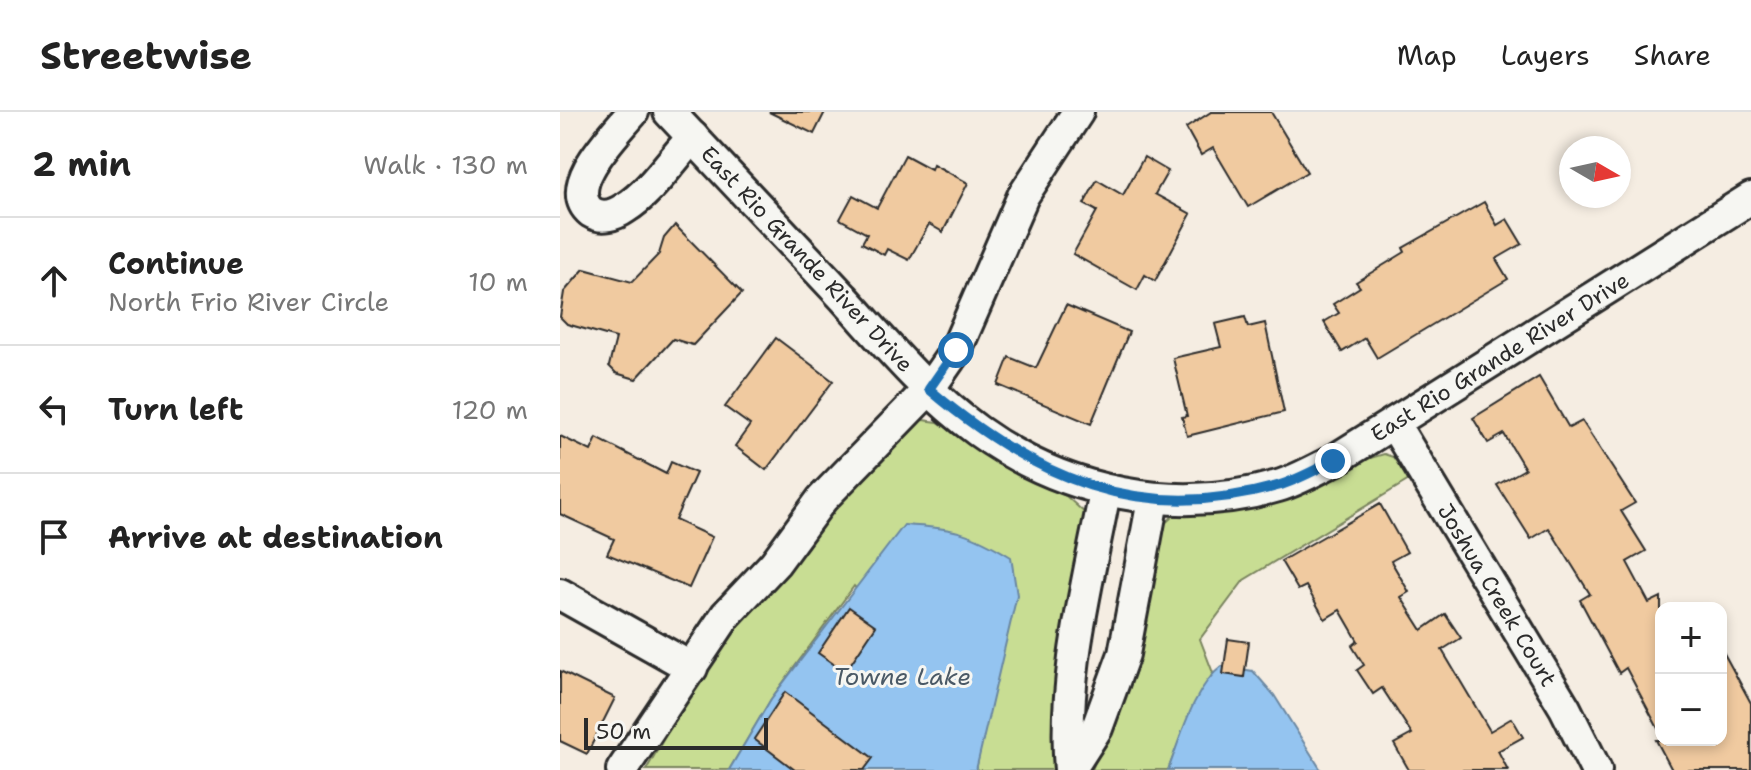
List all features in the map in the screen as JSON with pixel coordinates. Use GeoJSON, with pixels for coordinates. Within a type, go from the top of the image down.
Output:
{"type":"FeatureCollection","features":[{"type":"Feature","properties":{"kind":"street"},"geometry":{"type":"LineString","coordinates":[[633,112],[585,171],[578,187],[583,204],[594,214],[608,216],[627,208],[693,137]]}},
{"type":"Feature","properties":{"kind":"street","name":"East Rio Grande River Drive"},"geometry":{"type":"LineString","coordinates":[[669,112],[929,389],[979,432],[1048,470],[1105,492],[1153,500],[1202,499],[1278,486],[1333,461],[1751,198]]}},
{"type":"Feature","properties":{"kind":"street"},"geometry":{"type":"LineString","coordinates":[[622,770],[726,615],[775,563],[822,499],[929,389],[956,350],[1023,196],[1078,112]]}},
{"type":"Feature","properties":{"kind":"street","name":"Joshua Creek Court"},"geometry":{"type":"LineString","coordinates":[[1394,424],[1565,708],[1596,770]]}},
{"type":"Feature","properties":{"kind":"street"},"geometry":{"type":"LineString","coordinates":[[1070,770],[1066,724],[1076,641],[1105,492]]}},
{"type":"Feature","properties":{"kind":"street"},"geometry":{"type":"LineString","coordinates":[[1070,770],[1097,728],[1124,654],[1153,500]]}},
{"type":"Feature","properties":{"kind":"street"},"geometry":{"type":"LineString","coordinates":[[560,594],[692,668]]}},
{"type":"Feature","properties":{"kind":"green space"},"geometry":{"type":"Polygon","coordinates":[[[915,419],[938,422],[1014,473],[1066,496],[1087,515],[1053,770],[976,770],[983,734],[854,586],[771,699],[729,770],[646,770],[692,689],[829,506],[915,419]]]}},
{"type":"Feature","properties":{"kind":"green space"},"geometry":{"type":"Polygon","coordinates":[[[1384,454],[1393,457],[1409,480],[1244,580],[1200,639],[1213,673],[1187,721],[1168,770],[1092,770],[1139,639],[1161,527],[1173,516],[1384,454]]]}},
{"type":"Feature","properties":{"kind":"water","name":"Towne Lake"},"geometry":{"type":"Polygon","coordinates":[[[904,525],[960,532],[1011,557],[1017,595],[976,770],[729,770],[771,699],[904,525]]]}},
{"type":"Feature","properties":{"kind":"water"},"geometry":{"type":"Polygon","coordinates":[[[1222,666],[1253,671],[1274,695],[1321,770],[1168,770],[1196,700],[1212,675],[1222,666]]]}},
{"type":"Feature","properties":{"kind":"building"},"geometry":{"type":"Polygon","coordinates":[[[769,112],[825,112],[814,134],[769,112]]]}},
{"type":"Feature","properties":{"kind":"building"},"geometry":{"type":"Polygon","coordinates":[[[1211,112],[1271,112],[1307,172],[1248,207],[1213,148],[1201,155],[1186,128],[1211,112]]]}},
{"type":"Feature","properties":{"kind":"building"},"geometry":{"type":"Polygon","coordinates":[[[905,155],[931,169],[933,164],[968,183],[943,232],[929,224],[909,260],[887,249],[884,255],[862,243],[867,234],[840,219],[853,195],[877,208],[905,155]]]}},
{"type":"Feature","properties":{"kind":"building"},"geometry":{"type":"Polygon","coordinates":[[[1144,157],[1168,171],[1155,194],[1191,214],[1155,281],[1145,275],[1137,290],[1073,254],[1097,211],[1084,204],[1097,180],[1123,195],[1144,157]]]}},
{"type":"Feature","properties":{"kind":"building"},"geometry":{"type":"Polygon","coordinates":[[[1484,202],[1497,225],[1507,219],[1522,244],[1496,259],[1508,279],[1377,358],[1365,338],[1342,352],[1324,322],[1339,313],[1333,304],[1360,287],[1356,282],[1405,252],[1403,248],[1484,202]]]}},
{"type":"Feature","properties":{"kind":"building"},"geometry":{"type":"Polygon","coordinates":[[[675,225],[742,293],[693,345],[673,339],[636,379],[616,373],[609,366],[616,338],[567,324],[560,317],[564,292],[584,269],[632,282],[659,254],[664,238],[675,225]]]}},
{"type":"Feature","properties":{"kind":"building"},"geometry":{"type":"Polygon","coordinates":[[[1066,305],[1129,332],[1091,424],[998,385],[1009,357],[1036,368],[1066,305]]]}},
{"type":"Feature","properties":{"kind":"building"},"geometry":{"type":"Polygon","coordinates":[[[1245,317],[1248,327],[1265,323],[1284,412],[1187,436],[1182,417],[1187,416],[1173,358],[1221,347],[1215,324],[1245,317]]]}},
{"type":"Feature","properties":{"kind":"building"},"geometry":{"type":"Polygon","coordinates":[[[776,338],[833,381],[766,470],[735,446],[750,425],[725,407],[776,338]]]}},
{"type":"Feature","properties":{"kind":"building"},"geometry":{"type":"Polygon","coordinates":[[[1539,377],[1569,428],[1582,421],[1635,503],[1621,511],[1646,551],[1627,562],[1649,603],[1661,597],[1661,602],[1655,602],[1655,723],[1626,668],[1619,673],[1580,600],[1590,594],[1549,528],[1531,539],[1497,485],[1525,469],[1504,434],[1488,443],[1473,418],[1539,377]]]}},
{"type":"Feature","properties":{"kind":"building"},"geometry":{"type":"Polygon","coordinates":[[[560,436],[591,451],[597,438],[666,474],[671,462],[696,473],[675,520],[712,537],[689,588],[607,554],[614,539],[560,514],[560,436]]]}},
{"type":"Feature","properties":{"kind":"building"},"geometry":{"type":"Polygon","coordinates":[[[1380,504],[1407,552],[1391,561],[1409,592],[1401,597],[1422,630],[1445,614],[1461,638],[1442,650],[1490,731],[1512,718],[1523,737],[1498,751],[1508,770],[1409,770],[1394,744],[1412,734],[1382,688],[1373,694],[1357,670],[1364,665],[1352,646],[1358,641],[1340,610],[1325,619],[1306,586],[1298,590],[1281,561],[1380,504]]]}},
{"type":"Feature","properties":{"kind":"building"},"geometry":{"type":"Polygon","coordinates":[[[849,607],[876,626],[845,672],[818,653],[849,607]]]}},
{"type":"Feature","properties":{"kind":"building"},"geometry":{"type":"Polygon","coordinates":[[[1228,639],[1249,642],[1244,677],[1223,674],[1228,639]]]}},
{"type":"Feature","properties":{"kind":"building"},"geometry":{"type":"Polygon","coordinates":[[[1727,659],[1751,703],[1751,770],[1672,770],[1659,746],[1727,746],[1727,659]]]}},
{"type":"Feature","properties":{"kind":"building"},"geometry":{"type":"Polygon","coordinates":[[[560,671],[615,698],[587,754],[560,741],[560,671]]]}},
{"type":"Feature","properties":{"kind":"building"},"geometry":{"type":"Polygon","coordinates":[[[785,692],[873,758],[864,770],[795,770],[754,739],[785,692]]]}},
{"type":"Feature","properties":{"kind":"route"},"geometry":{"type":"LineString","coordinates":[[956,350],[929,389],[979,432],[1048,470],[1105,492],[1153,500],[1202,499],[1278,486],[1333,461]]}}]}
